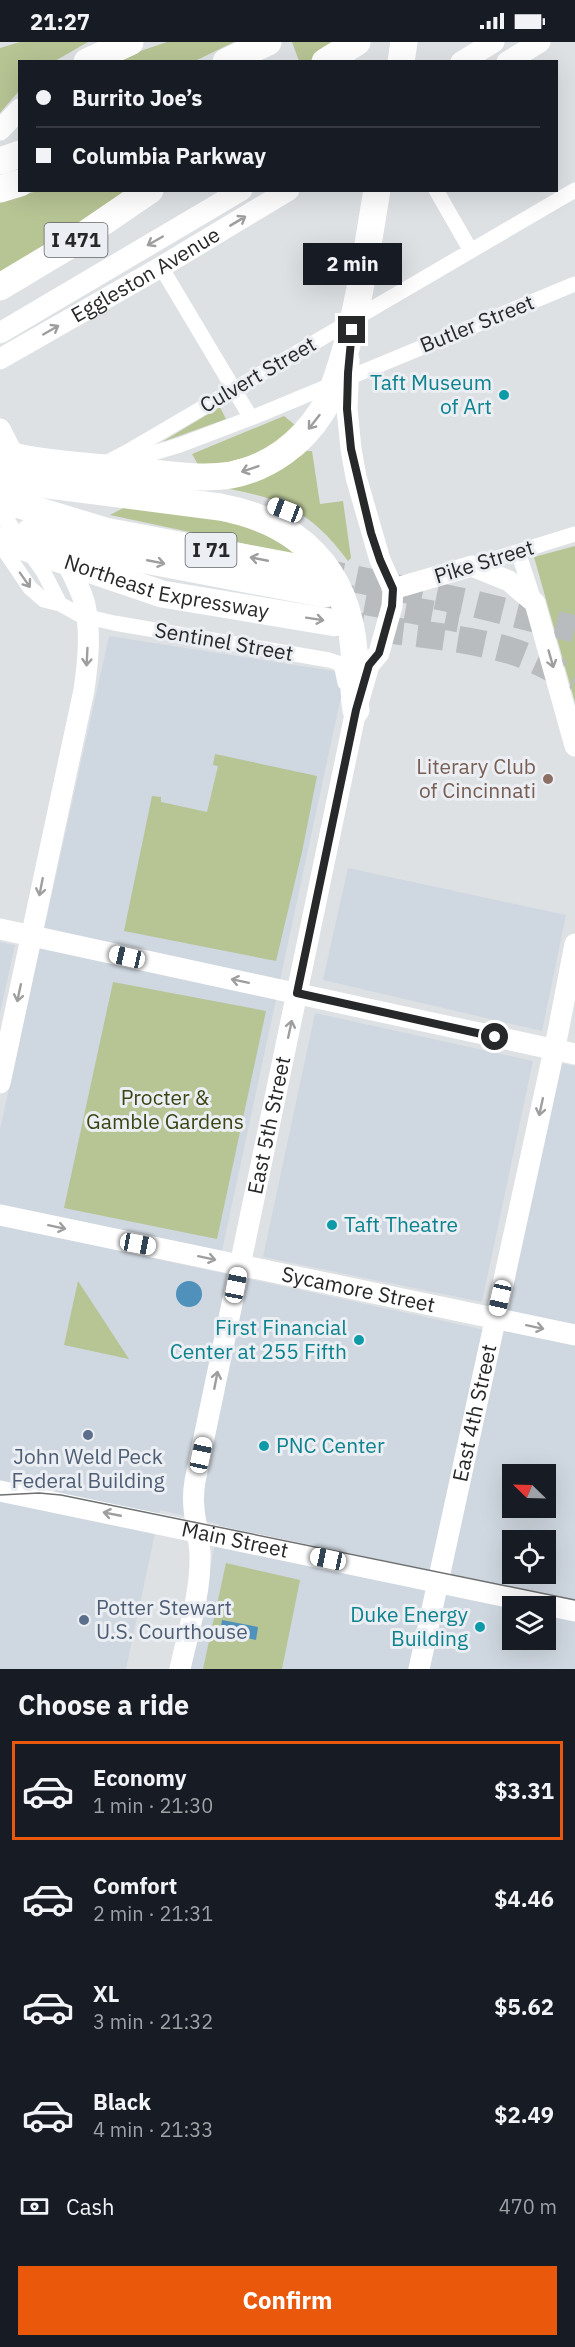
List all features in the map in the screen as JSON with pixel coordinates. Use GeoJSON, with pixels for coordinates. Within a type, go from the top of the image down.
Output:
{"type":"FeatureCollection","features":[{"type":"Feature","properties":{"kind":"highway"},"geometry":{"type":"LineString","coordinates":[[72,60],[98,42]]}},
{"type":"Feature","properties":{"kind":"highway"},"geometry":{"type":"LineString","coordinates":[[91,60],[130,42]]}},
{"type":"Feature","properties":{"kind":"highway"},"geometry":{"type":"LineString","coordinates":[[230,60],[268,42]]}},
{"type":"Feature","properties":{"kind":"highway"},"geometry":{"type":"LineString","coordinates":[[328,60],[357,42]]}},
{"type":"Feature","properties":{"kind":"highway"},"geometry":{"type":"LineString","coordinates":[[345,60],[370,42]]}},
{"type":"Feature","properties":{"kind":"highway"},"geometry":{"type":"LineString","coordinates":[[401,60],[404,42]]}},
{"type":"Feature","properties":{"kind":"highway"},"geometry":{"type":"LineString","coordinates":[[0,161],[18,155]]}},
{"type":"Feature","properties":{"kind":"highway"},"geometry":{"type":"LineString","coordinates":[[0,189],[18,184]]}},
{"type":"Feature","properties":{"kind":"highway","name":"I 471"},"geometry":{"type":"LineString","coordinates":[[0,287],[65,248],[147,192]]}},
{"type":"Feature","properties":{"kind":"highway"},"geometry":{"type":"LineString","coordinates":[[195,481],[229,475],[259,466],[289,448],[323,410],[337,378],[352,330],[377,192]]}},
{"type":"Feature","properties":{"kind":"highway"},"geometry":{"type":"LineString","coordinates":[[0,453],[79,472],[195,481],[285,510],[321,537],[336,554],[355,589],[365,622],[369,665]]}},
{"type":"Feature","properties":{"kind":"highway"},"geometry":{"type":"LineString","coordinates":[[0,475],[33,483],[244,511],[285,529],[314,552],[331,575],[341,595],[349,620],[354,650],[352,689],[356,710]]}},
{"type":"Feature","properties":{"kind":"highway","name":"Northeast Expressway"},"geometry":{"type":"LineString","coordinates":[[1,521],[99,551],[321,583]]}},
{"type":"Feature","properties":{"kind":"highway","name":"Northeast Expressway"},"geometry":{"type":"LineString","coordinates":[[1,521],[99,551],[162,594],[336,623]]}},
{"type":"Feature","properties":{"kind":"main road"},"geometry":{"type":"LineString","coordinates":[[464,60],[494,42]]}},
{"type":"Feature","properties":{"kind":"main road"},"geometry":{"type":"LineString","coordinates":[[510,60],[540,42]]}},
{"type":"Feature","properties":{"kind":"main road"},"geometry":{"type":"LineString","coordinates":[[0,130],[18,111]]}},
{"type":"Feature","properties":{"kind":"main road","name":"Eggleston Avenue"},"geometry":{"type":"LineString","coordinates":[[0,333],[239,192]]}},
{"type":"Feature","properties":{"kind":"main road","name":"Eggleston Avenue"},"geometry":{"type":"LineString","coordinates":[[0,359],[161,267],[286,192]]}},
{"type":"Feature","properties":{"kind":"main road"},"geometry":{"type":"LineString","coordinates":[[352,330],[347,409],[351,449],[356,477],[380,560],[393,589]]}},
{"type":"Feature","properties":{"kind":"main road"},"geometry":{"type":"LineString","coordinates":[[0,429],[78,587],[89,629],[84,690],[0,1083]]}},
{"type":"Feature","properties":{"kind":"main road"},"geometry":{"type":"LineString","coordinates":[[472,566],[509,581],[535,603],[575,746]]}},
{"type":"Feature","properties":{"kind":"main road","name":"Pike Street"},"geometry":{"type":"LineString","coordinates":[[393,589],[472,566]]}},
{"type":"Feature","properties":{"kind":"main road","name":"East 5th Street"},"geometry":{"type":"LineString","coordinates":[[180,1669],[199,1571],[200,1548],[192,1497],[195,1481],[356,710],[369,665],[379,653],[392,606],[393,589]]}},
{"type":"Feature","properties":{"kind":"main road"},"geometry":{"type":"LineString","coordinates":[[0,929],[575,1054]]}},
{"type":"Feature","properties":{"kind":"main road","name":"East 4th Street"},"geometry":{"type":"LineString","coordinates":[[419,1669],[575,944]]}},
{"type":"Feature","properties":{"kind":"main road","name":"Sycamore Street"},"geometry":{"type":"LineString","coordinates":[[0,1215],[575,1335]]}},
{"type":"Feature","properties":{"kind":"main road","name":"Main Street"},"geometry":{"type":"LineString","coordinates":[[0,1491],[575,1611]]}},
{"type":"Feature","properties":{"kind":"street","name":"Culvert Street"},"geometry":{"type":"LineString","coordinates":[[1,521],[79,472],[128,452],[575,190]]}},
{"type":"Feature","properties":{"kind":"street"},"geometry":{"type":"LineString","coordinates":[[437,192],[471,251]]}},
{"type":"Feature","properties":{"kind":"street"},"geometry":{"type":"LineString","coordinates":[[161,267],[251,418]]}},
{"type":"Feature","properties":{"kind":"street","name":"Butler Street"},"geometry":{"type":"LineString","coordinates":[[79,472],[180,445],[575,284]]}},
{"type":"Feature","properties":{"kind":"street"},"geometry":{"type":"LineString","coordinates":[[1,521],[44,573],[60,604]]}},
{"type":"Feature","properties":{"kind":"street","name":"Sentinel Street"},"geometry":{"type":"LineString","coordinates":[[1,521],[30,588],[44,600],[60,604],[80,615],[114,623],[329,660],[341,664],[346,678],[345,692],[356,710]]}},
{"type":"Feature","properties":{"kind":"street","name":"Pike Street"},"geometry":{"type":"LineString","coordinates":[[472,566],[575,534]]}},
{"type":"Feature","properties":{"kind":"street"},"geometry":{"type":"LineString","coordinates":[[518,552],[535,603]]}},
{"type":"Feature","properties":{"kind":"shaded area"},"geometry":{"type":"Polygon","coordinates":[[[109,636],[346,673],[222,1251],[0,1204],[0,1129],[109,636]]]}},
{"type":"Feature","properties":{"kind":"shaded area"},"geometry":{"type":"Polygon","coordinates":[[[348,868],[566,915],[542,1031],[323,980],[348,868]]]}},
{"type":"Feature","properties":{"kind":"shaded area"},"geometry":{"type":"Polygon","coordinates":[[[0,942],[15,945],[0,1013],[0,942]]]}},
{"type":"Feature","properties":{"kind":"shaded area"},"geometry":{"type":"Polygon","coordinates":[[[315,1013],[533,1061],[482,1302],[263,1257],[315,1013]]]}},
{"type":"Feature","properties":{"kind":"shaded area"},"geometry":{"type":"Polygon","coordinates":[[[555,1062],[575,1066],[575,1669],[189,1669],[219,1524],[160,1510],[126,1669],[0,1669],[0,1225],[499,1333],[555,1062]]]}},
{"type":"Feature","properties":{"kind":"green space"},"geometry":{"type":"Polygon","coordinates":[[[20,42],[88,42],[57,60],[18,60],[18,92],[0,113],[0,48],[20,42]]]}},
{"type":"Feature","properties":{"kind":"green space"},"geometry":{"type":"Polygon","coordinates":[[[167,42],[234,42],[197,60],[114,60],[167,42]]]}},
{"type":"Feature","properties":{"kind":"green space"},"geometry":{"type":"Polygon","coordinates":[[[292,42],[342,42],[315,60],[299,60],[292,42]]]}},
{"type":"Feature","properties":{"kind":"green space"},"geometry":{"type":"Polygon","coordinates":[[[34,192],[132,192],[0,274],[0,202],[34,192]]]}},
{"type":"Feature","properties":{"kind":"green space"},"geometry":{"type":"Polygon","coordinates":[[[220,407],[226,419],[162,442],[220,407]]]}},
{"type":"Feature","properties":{"kind":"green space"},"geometry":{"type":"Polygon","coordinates":[[[284,416],[300,429],[271,450],[201,470],[192,454],[284,416]]]}},
{"type":"Feature","properties":{"kind":"green space"},"geometry":{"type":"Polygon","coordinates":[[[306,444],[307,451],[312,451],[320,504],[343,501],[351,558],[348,561],[318,527],[286,506],[249,493],[205,485],[306,444]]]}},
{"type":"Feature","properties":{"kind":"green space"},"geometry":{"type":"Polygon","coordinates":[[[129,505],[249,520],[311,558],[110,515],[129,505]]]}},
{"type":"Feature","properties":{"kind":"green space"},"geometry":{"type":"Polygon","coordinates":[[[575,546],[575,702],[534,557],[575,546]]]}},
{"type":"Feature","properties":{"kind":"green space"},"geometry":{"type":"Polygon","coordinates":[[[215,754],[317,776],[276,961],[124,931],[152,796],[161,797],[161,802],[207,812],[218,766],[213,765],[215,754]]]}},
{"type":"Feature","properties":{"kind":"green space","name":"Procter & Gamble Gardens"},"geometry":{"type":"Polygon","coordinates":[[[113,982],[266,1011],[217,1239],[64,1208],[113,982]]]}},
{"type":"Feature","properties":{"kind":"green space"},"geometry":{"type":"Polygon","coordinates":[[[78,1281],[129,1359],[64,1345],[78,1281]]]}},
{"type":"Feature","properties":{"kind":"green space"},"geometry":{"type":"Polygon","coordinates":[[[226,1563],[300,1580],[282,1669],[203,1669],[226,1563]]]}},
{"type":"Feature","properties":{"kind":"water"},"geometry":{"type":"Polygon","coordinates":[[[189,1281],[198,1285],[202,1294],[198,1303],[189,1307],[180,1303],[176,1294],[180,1285],[189,1281]]]}},
{"type":"Feature","properties":{"kind":"water"},"geometry":{"type":"Polygon","coordinates":[[[222,1620],[258,1627],[256,1640],[220,1632],[222,1620]]]}},
{"type":"Feature","properties":{"kind":"tunnel"},"geometry":{"type":"LineString","coordinates":[[316,571],[475,604],[575,629]]}},
{"type":"Feature","properties":{"kind":"tunnel"},"geometry":{"type":"LineString","coordinates":[[325,594],[459,619]]}},
{"type":"Feature","properties":{"kind":"tunnel"},"geometry":{"type":"LineString","coordinates":[[336,623],[488,645],[526,656],[575,681]]}},
{"type":"Feature","properties":{"kind":"tram line"},"geometry":{"type":"LineString","coordinates":[[0,1495],[39,1493],[61,1495],[575,1600]]}},
{"type":"Feature","properties":{"kind":"place","name":"Taft Museum of Art"},"geometry":{"type":"Point","coordinates":[504,395]}},
{"type":"Feature","properties":{"kind":"place","name":"Literary Club of Cincinnati"},"geometry":{"type":"Point","coordinates":[548,779]}},
{"type":"Feature","properties":{"kind":"place","name":"Taft Theatre"},"geometry":{"type":"Point","coordinates":[332,1225]}},
{"type":"Feature","properties":{"kind":"place","name":"First Financial Center at 255 Fifth"},"geometry":{"type":"Point","coordinates":[359,1340]}},
{"type":"Feature","properties":{"kind":"place","name":"John Weld Peck Federal Building"},"geometry":{"type":"Point","coordinates":[88,1435]}},
{"type":"Feature","properties":{"kind":"place","name":"PNC Center"},"geometry":{"type":"Point","coordinates":[264,1446]}},
{"type":"Feature","properties":{"kind":"place","name":"Potter Stewart U.S. Courthouse"},"geometry":{"type":"Point","coordinates":[84,1620]}},
{"type":"Feature","properties":{"kind":"place","name":"Duke Energy Building"},"geometry":{"type":"Point","coordinates":[480,1627]}},
{"type":"Feature","properties":{"kind":"route"},"geometry":{"type":"LineString","coordinates":[[352,330],[347,409],[351,449],[371,533],[393,589],[392,606],[379,653],[369,665],[356,710],[297,993],[495,1037]]}}]}
